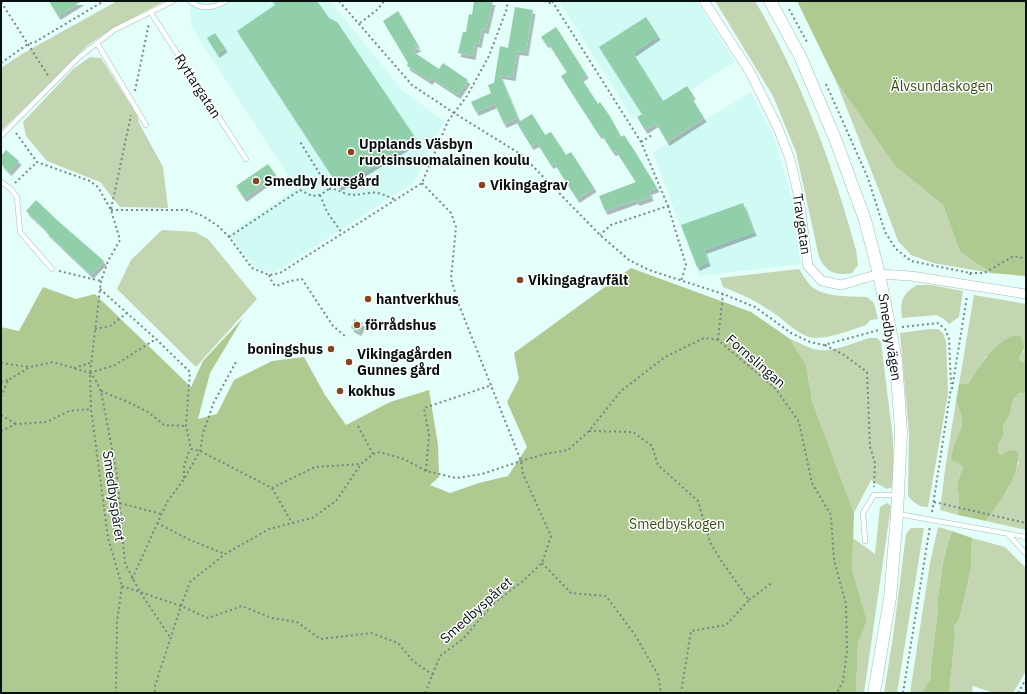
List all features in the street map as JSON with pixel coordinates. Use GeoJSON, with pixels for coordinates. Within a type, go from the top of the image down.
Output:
{"type":"FeatureCollection","features":[{"type":"Feature","properties":{"kind":"street","name":"Travgatan"},"geometry":{"type":"LineString","coordinates":[[704,1],[750,72],[778,128],[790,159],[799,198],[808,266],[822,281],[841,285],[879,274],[911,276],[1026,294]]}},
{"type":"Feature","properties":{"kind":"street","name":"Smedbyvägen"},"geometry":{"type":"LineString","coordinates":[[770,1],[800,56],[836,141],[865,220],[879,274],[896,368],[901,432],[899,495],[890,598],[874,693]]}},
{"type":"Feature","properties":{"kind":"lane"},"geometry":{"type":"LineString","coordinates":[[1,136],[12,127],[78,58],[97,43],[114,30],[173,1]]}},
{"type":"Feature","properties":{"kind":"lane"},"geometry":{"type":"LineString","coordinates":[[190,1],[197,6],[216,6],[226,1]]}},
{"type":"Feature","properties":{"kind":"lane","name":"Ryttargatan"},"geometry":{"type":"LineString","coordinates":[[151,13],[246,159]]}},
{"type":"Feature","properties":{"kind":"lane"},"geometry":{"type":"LineString","coordinates":[[97,43],[146,125]]}},
{"type":"Feature","properties":{"kind":"lane"},"geometry":{"type":"LineString","coordinates":[[1,182],[10,188],[17,197],[20,232],[52,269]]}},
{"type":"Feature","properties":{"kind":"lane"},"geometry":{"type":"LineString","coordinates":[[865,542],[863,513],[874,495],[899,495]]}},
{"type":"Feature","properties":{"kind":"lane"},"geometry":{"type":"LineString","coordinates":[[897,514],[1026,537]]}},
{"type":"Feature","properties":{"kind":"lane"},"geometry":{"type":"LineString","coordinates":[[1008,534],[1026,554]]}},
{"type":"Feature","properties":{"kind":"path"},"geometry":{"type":"LineString","coordinates":[[1,63],[28,44],[104,1]]}},
{"type":"Feature","properties":{"kind":"path"},"geometry":{"type":"LineString","coordinates":[[339,1],[412,85],[522,155],[600,236],[629,260],[649,270],[723,294],[755,307],[791,333],[810,342],[824,345],[844,355],[867,372],[870,448],[874,463],[874,495]]}},
{"type":"Feature","properties":{"kind":"path"},"geometry":{"type":"LineString","coordinates":[[360,24],[378,9],[384,1]]}},
{"type":"Feature","properties":{"kind":"path"},"geometry":{"type":"LineString","coordinates":[[111,210],[187,210],[203,216],[218,226],[229,237],[252,268],[269,275],[280,273],[422,183],[448,121],[467,96],[489,56],[506,11],[508,1]]}},
{"type":"Feature","properties":{"kind":"path"},"geometry":{"type":"LineString","coordinates":[[544,1],[554,4]]}},
{"type":"Feature","properties":{"kind":"path"},"geometry":{"type":"LineString","coordinates":[[552,1],[642,142],[668,206],[686,265],[681,281]]}},
{"type":"Feature","properties":{"kind":"path"},"geometry":{"type":"LineString","coordinates":[[1,2],[2,7],[53,83]]}},
{"type":"Feature","properties":{"kind":"path"},"geometry":{"type":"LineString","coordinates":[[788,8],[810,48]]}},
{"type":"Feature","properties":{"kind":"path"},"geometry":{"type":"LineString","coordinates":[[826,84],[868,178],[885,232],[896,249],[911,261],[970,274],[984,273],[1014,256],[1026,259]]}},
{"type":"Feature","properties":{"kind":"path"},"geometry":{"type":"LineString","coordinates":[[12,127],[37,162],[90,181],[98,187],[111,210],[120,240],[108,261],[100,281],[90,373]]}},
{"type":"Feature","properties":{"kind":"path"},"geometry":{"type":"LineString","coordinates":[[642,142],[652,135]]}},
{"type":"Feature","properties":{"kind":"path"},"geometry":{"type":"LineString","coordinates":[[299,140],[329,189]]}},
{"type":"Feature","properties":{"kind":"path"},"geometry":{"type":"LineString","coordinates":[[10,188],[37,162]]}},
{"type":"Feature","properties":{"kind":"path","name":"Smedbyspåret"},"geometry":{"type":"LineString","coordinates":[[422,183],[451,213],[456,227],[451,279],[459,306],[492,385],[521,461],[523,474],[551,536],[542,563],[523,581],[493,604],[463,639],[440,656],[425,693]]}},
{"type":"Feature","properties":{"kind":"path"},"geometry":{"type":"LineString","coordinates":[[229,237],[300,190],[312,196],[320,195],[329,189],[335,188],[345,194],[360,195],[369,192],[380,193],[396,200]]}},
{"type":"Feature","properties":{"kind":"path"},"geometry":{"type":"LineString","coordinates":[[320,195],[326,212],[342,233]]}},
{"type":"Feature","properties":{"kind":"path"},"geometry":{"type":"LineString","coordinates":[[600,236],[611,225],[668,206]]}},
{"type":"Feature","properties":{"kind":"path"},"geometry":{"type":"LineString","coordinates":[[52,269],[100,281]]}},
{"type":"Feature","properties":{"kind":"path"},"geometry":{"type":"LineString","coordinates":[[903,693],[970,274]]}},
{"type":"Feature","properties":{"kind":"path"},"geometry":{"type":"LineString","coordinates":[[269,275],[273,284],[276,286],[302,279],[333,326],[345,336]]}},
{"type":"Feature","properties":{"kind":"path"},"geometry":{"type":"LineString","coordinates":[[100,289],[156,339],[190,372],[186,426],[191,449],[184,466],[184,479]]}},
{"type":"Feature","properties":{"kind":"path"},"geometry":{"type":"LineString","coordinates":[[718,340],[723,294]]}},
{"type":"Feature","properties":{"kind":"path"},"geometry":{"type":"LineString","coordinates":[[94,329],[110,326],[127,313]]}},
{"type":"Feature","properties":{"kind":"path"},"geometry":{"type":"LineString","coordinates":[[901,328],[938,323],[945,329],[949,339],[952,389]]}},
{"type":"Feature","properties":{"kind":"path"},"geometry":{"type":"LineString","coordinates":[[824,345],[880,330]]}},
{"type":"Feature","properties":{"kind":"path","name":"Fornslingan"},"geometry":{"type":"LineString","coordinates":[[521,461],[545,454],[568,450],[589,431],[621,390],[665,357],[704,338],[718,340],[776,389],[799,422],[812,483],[831,515],[834,560],[846,604],[846,651],[843,681],[837,693]]}},
{"type":"Feature","properties":{"kind":"path"},"geometry":{"type":"LineString","coordinates":[[1,382],[8,380],[30,368],[53,362],[90,373],[115,365],[156,339]]}},
{"type":"Feature","properties":{"kind":"path"},"geometry":{"type":"LineString","coordinates":[[132,579],[167,502],[184,479],[200,451],[203,433],[214,402],[237,360]]}},
{"type":"Feature","properties":{"kind":"path"},"geometry":{"type":"LineString","coordinates":[[1,363],[30,368]]}},
{"type":"Feature","properties":{"kind":"path"},"geometry":{"type":"LineString","coordinates":[[73,368],[90,363]]}},
{"type":"Feature","properties":{"kind":"path","name":"Smedbyspåret"},"geometry":{"type":"LineString","coordinates":[[90,373],[95,379],[101,392],[117,475],[125,563],[140,592],[170,636]]}},
{"type":"Feature","properties":{"kind":"path","name":"Smedbyspåret"},"geometry":{"type":"LineString","coordinates":[[90,373],[91,409],[108,538],[122,586],[117,622],[116,693]]}},
{"type":"Feature","properties":{"kind":"path"},"geometry":{"type":"LineString","coordinates":[[1,396],[8,380]]}},
{"type":"Feature","properties":{"kind":"path"},"geometry":{"type":"LineString","coordinates":[[426,471],[429,435],[424,408],[492,385]]}},
{"type":"Feature","properties":{"kind":"path"},"geometry":{"type":"LineString","coordinates":[[101,392],[126,401],[148,412],[164,425],[186,426]]}},
{"type":"Feature","properties":{"kind":"path"},"geometry":{"type":"LineString","coordinates":[[1,430],[16,424],[47,422],[69,411],[91,409]]}},
{"type":"Feature","properties":{"kind":"path"},"geometry":{"type":"LineString","coordinates":[[1,415],[16,424]]}},
{"type":"Feature","properties":{"kind":"path"},"geometry":{"type":"LineString","coordinates":[[358,426],[373,454]]}},
{"type":"Feature","properties":{"kind":"path"},"geometry":{"type":"LineString","coordinates":[[589,431],[633,432],[652,446],[658,465],[698,501],[710,542],[722,562],[749,600]]}},
{"type":"Feature","properties":{"kind":"path"},"geometry":{"type":"LineString","coordinates":[[191,449],[200,451],[272,488],[292,523]]}},
{"type":"Feature","properties":{"kind":"path"},"geometry":{"type":"LineString","coordinates":[[155,693],[155,686],[170,636],[190,582],[225,554],[269,529],[312,518],[336,501],[360,464],[373,454],[380,452],[404,459],[426,471],[456,478],[482,474],[521,461]]}},
{"type":"Feature","properties":{"kind":"path"},"geometry":{"type":"LineString","coordinates":[[272,488],[315,467],[360,464]]}},
{"type":"Feature","properties":{"kind":"path"},"geometry":{"type":"LineString","coordinates":[[934,502],[1026,524]]}},
{"type":"Feature","properties":{"kind":"path"},"geometry":{"type":"LineString","coordinates":[[120,503],[161,514]]}},
{"type":"Feature","properties":{"kind":"path"},"geometry":{"type":"LineString","coordinates":[[157,523],[190,540],[225,554]]}},
{"type":"Feature","properties":{"kind":"path"},"geometry":{"type":"LineString","coordinates":[[542,563],[571,593],[606,596],[635,635],[658,675],[660,693]]}},
{"type":"Feature","properties":{"kind":"path"},"geometry":{"type":"LineString","coordinates":[[681,693],[691,631],[726,625],[749,600],[773,582]]}},
{"type":"Feature","properties":{"kind":"path"},"geometry":{"type":"LineString","coordinates":[[122,586],[181,606],[208,618],[242,606],[272,618],[297,622],[320,639],[371,634],[398,643],[413,661],[432,674]]}},
{"type":"Feature","properties":{"kind":"path"},"geometry":{"type":"LineString","coordinates":[[1018,693],[1026,679]]}},
{"type":"Feature","properties":{"kind":"shaded area","name":"Upplands Väsbyn ruotsinsuomalainen koulu"},"geometry":{"type":"Polygon","coordinates":[[[190,1],[330,1],[403,91],[444,121],[414,182],[274,273],[254,268],[229,234],[296,188],[191,26],[190,1]]]}},
{"type":"Feature","properties":{"kind":"shaded area"},"geometry":{"type":"Polygon","coordinates":[[[559,1],[697,1],[735,62],[690,90],[687,86],[633,119],[559,1]]]}},
{"type":"Feature","properties":{"kind":"shaded area"},"geometry":{"type":"Polygon","coordinates":[[[751,92],[774,137],[792,200],[801,264],[699,276],[653,152],[751,92]]]}},
{"type":"Feature","properties":{"kind":"green space"},"geometry":{"type":"Polygon","coordinates":[[[117,1],[165,1],[113,28],[88,45],[1,131],[1,68],[22,54],[117,1]]]}},
{"type":"Feature","properties":{"kind":"green space"},"geometry":{"type":"Polygon","coordinates":[[[715,1],[755,1],[772,31],[801,91],[837,185],[856,250],[858,265],[852,273],[841,274],[832,272],[825,266],[819,257],[796,152],[773,96],[715,1]]]}},
{"type":"Feature","properties":{"kind":"green space","name":"Älvsundaskogen"},"geometry":{"type":"Polygon","coordinates":[[[797,1],[1026,1],[1026,276],[991,273],[960,252],[943,205],[895,166],[836,81],[797,1]]]}},
{"type":"Feature","properties":{"kind":"green space"},"geometry":{"type":"Polygon","coordinates":[[[90,57],[101,58],[137,115],[139,123],[163,167],[168,208],[120,207],[100,182],[47,161],[26,136],[23,122],[73,69],[90,57]]]}},
{"type":"Feature","properties":{"kind":"green space"},"geometry":{"type":"Polygon","coordinates":[[[836,81],[895,166],[943,205],[960,252],[991,273],[933,263],[911,255],[898,241],[836,81]]]}},
{"type":"Feature","properties":{"kind":"green space"},"geometry":{"type":"Polygon","coordinates":[[[162,230],[195,232],[208,239],[257,299],[196,367],[117,289],[131,260],[162,230]]]}},
{"type":"Feature","properties":{"kind":"green space","name":"Smedbyskogen"},"geometry":{"type":"Polygon","coordinates":[[[631,268],[751,312],[790,339],[806,365],[812,401],[854,513],[852,569],[867,621],[858,643],[856,693],[1,693],[1,327],[19,331],[43,287],[76,299],[95,294],[191,387],[203,361],[243,318],[210,373],[198,419],[217,414],[234,380],[272,361],[304,357],[325,395],[346,425],[390,402],[429,390],[438,445],[439,477],[430,485],[450,493],[479,483],[508,476],[527,447],[507,402],[519,379],[514,353],[631,268]]]}},
{"type":"Feature","properties":{"kind":"green space"},"geometry":{"type":"Polygon","coordinates":[[[799,269],[810,285],[818,291],[839,296],[867,297],[874,303],[878,319],[870,320],[866,325],[838,334],[822,338],[809,337],[796,330],[758,303],[723,287],[720,278],[799,269]]]}},
{"type":"Feature","properties":{"kind":"green space"},"geometry":{"type":"Polygon","coordinates":[[[917,285],[931,285],[963,291],[959,317],[949,324],[937,315],[902,318],[901,307],[903,298],[912,288],[917,285]]]}},
{"type":"Feature","properties":{"kind":"green space"},"geometry":{"type":"Polygon","coordinates":[[[974,295],[1026,304],[1026,361],[1021,361],[1019,358],[1025,350],[986,356],[968,384],[959,384],[974,295]]]}},
{"type":"Feature","properties":{"kind":"green space"},"geometry":{"type":"Polygon","coordinates":[[[938,329],[943,333],[946,342],[948,394],[928,507],[922,507],[908,496],[909,433],[900,333],[938,329]]]}},
{"type":"Feature","properties":{"kind":"green space"},"geometry":{"type":"Polygon","coordinates":[[[1012,336],[1020,336],[1024,345],[1024,350],[1019,358],[1021,361],[1026,361],[1026,394],[1019,393],[1013,400],[1010,414],[1003,426],[1004,435],[998,444],[998,453],[1002,455],[1010,450],[1018,452],[1016,471],[1008,489],[986,521],[958,515],[959,496],[957,484],[963,467],[951,460],[953,449],[962,426],[962,417],[956,401],[959,384],[968,384],[992,351],[1004,340],[1012,336]]]}},
{"type":"Feature","properties":{"kind":"green space"},"geometry":{"type":"Polygon","coordinates":[[[869,338],[877,338],[881,342],[893,439],[893,487],[887,489],[871,480],[854,513],[812,401],[806,365],[790,339],[813,349],[827,350],[869,338]]]}},
{"type":"Feature","properties":{"kind":"green space"},"geometry":{"type":"Polygon","coordinates":[[[1019,393],[1026,394],[1026,530],[986,521],[1009,488],[1019,462],[998,453],[998,444],[1004,435],[1003,426],[1010,414],[1013,400],[1019,393]]]}},
{"type":"Feature","properties":{"kind":"green space"},"geometry":{"type":"Polygon","coordinates":[[[956,401],[962,417],[962,426],[959,434],[958,463],[963,467],[957,484],[959,496],[958,515],[940,510],[956,401]]]}},
{"type":"Feature","properties":{"kind":"green space"},"geometry":{"type":"Polygon","coordinates":[[[887,503],[891,506],[864,693],[856,693],[858,643],[867,621],[852,569],[853,538],[875,554],[880,507],[887,503]]]}},
{"type":"Feature","properties":{"kind":"green space"},"geometry":{"type":"Polygon","coordinates":[[[938,527],[952,531],[946,548],[941,577],[931,677],[922,693],[910,693],[930,563],[938,527]]]}},
{"type":"Feature","properties":{"kind":"green space"},"geometry":{"type":"Polygon","coordinates":[[[911,528],[924,528],[897,693],[884,693],[893,637],[906,534],[911,528]]]}},
{"type":"Feature","properties":{"kind":"green space"},"geometry":{"type":"Polygon","coordinates":[[[952,531],[972,538],[971,569],[959,620],[954,626],[955,637],[949,693],[922,693],[931,677],[941,577],[946,549],[952,531]]]}},
{"type":"Feature","properties":{"kind":"green space"},"geometry":{"type":"Polygon","coordinates":[[[972,538],[1005,547],[1026,568],[1026,671],[1013,693],[990,693],[991,692],[973,686],[972,693],[949,693],[955,637],[954,626],[959,620],[971,569],[972,538]]]}},
{"type":"Feature","properties":{"kind":"building"},"geometry":{"type":"Polygon","coordinates":[[[49,1],[82,1],[58,16],[49,1]]]}},
{"type":"Feature","properties":{"kind":"building"},"geometry":{"type":"Polygon","coordinates":[[[272,1],[317,1],[329,18],[337,22],[417,140],[339,187],[237,31],[275,5],[272,1]]]}},
{"type":"Feature","properties":{"kind":"building"},"geometry":{"type":"Polygon","coordinates":[[[474,1],[493,1],[486,30],[482,29],[479,44],[475,43],[473,56],[458,53],[463,32],[466,32],[469,14],[472,15],[474,1]]]}},
{"type":"Feature","properties":{"kind":"building"},"geometry":{"type":"Polygon","coordinates":[[[515,7],[533,10],[526,52],[517,51],[513,77],[500,75],[518,118],[504,124],[495,104],[476,112],[471,102],[491,93],[488,85],[494,83],[500,46],[508,48],[515,7]]]}},
{"type":"Feature","properties":{"kind":"building"},"geometry":{"type":"Polygon","coordinates":[[[398,11],[418,45],[413,44],[419,47],[412,51],[439,69],[443,63],[468,80],[458,95],[432,78],[430,81],[407,66],[408,63],[383,21],[398,11]]]}},
{"type":"Feature","properties":{"kind":"building"},"geometry":{"type":"Polygon","coordinates":[[[646,17],[658,36],[633,53],[663,101],[687,86],[693,95],[691,97],[704,118],[667,142],[656,123],[645,130],[637,117],[642,114],[599,47],[646,17]]]}},
{"type":"Feature","properties":{"kind":"building"},"geometry":{"type":"Polygon","coordinates":[[[556,27],[586,74],[581,78],[598,104],[600,102],[609,115],[621,137],[624,135],[657,188],[649,191],[651,197],[637,202],[636,200],[605,211],[599,196],[636,182],[616,151],[613,152],[601,134],[599,135],[561,76],[567,72],[548,43],[546,44],[541,37],[556,27]]]}},
{"type":"Feature","properties":{"kind":"building"},"geometry":{"type":"Polygon","coordinates":[[[215,33],[225,48],[217,54],[207,38],[215,33]]]}},
{"type":"Feature","properties":{"kind":"building"},"geometry":{"type":"Polygon","coordinates":[[[532,114],[545,135],[551,132],[566,155],[571,152],[594,188],[577,199],[554,163],[551,165],[537,143],[531,146],[517,123],[532,114]]]}},
{"type":"Feature","properties":{"kind":"building"},"geometry":{"type":"Polygon","coordinates":[[[6,150],[19,161],[9,172],[1,164],[1,156],[6,150]]]}},
{"type":"Feature","properties":{"kind":"building","name":"Smedby kursgård"},"geometry":{"type":"Polygon","coordinates":[[[268,164],[276,175],[244,198],[236,186],[268,164]]]}},
{"type":"Feature","properties":{"kind":"building"},"geometry":{"type":"Polygon","coordinates":[[[36,200],[104,261],[91,275],[26,211],[36,200]]]}},
{"type":"Feature","properties":{"kind":"building"},"geometry":{"type":"Polygon","coordinates":[[[743,203],[754,232],[704,250],[708,262],[697,267],[681,225],[743,203]]]}},
{"type":"Feature","properties":{"kind":"building","name":"förrådshus"},"geometry":{"type":"Polygon","coordinates":[[[354,319],[363,323],[359,332],[351,328],[354,319]]]}},
{"type":"Feature","properties":{"kind":"place","name":"Upplands Väsbyn ruotsinsuomalainen koulu"},"geometry":{"type":"Point","coordinates":[351,152]}},
{"type":"Feature","properties":{"kind":"place","name":"Smedby kursgård"},"geometry":{"type":"Point","coordinates":[256,181]}},
{"type":"Feature","properties":{"kind":"place","name":"Vikingagrav"},"geometry":{"type":"Point","coordinates":[482,185]}},
{"type":"Feature","properties":{"kind":"place","name":"Vikingagravfält"},"geometry":{"type":"Point","coordinates":[520,280]}},
{"type":"Feature","properties":{"kind":"place","name":"hantverkhus"},"geometry":{"type":"Point","coordinates":[368,299]}},
{"type":"Feature","properties":{"kind":"place","name":"förrådshus"},"geometry":{"type":"Point","coordinates":[357,325]}},
{"type":"Feature","properties":{"kind":"place","name":"boningshus"},"geometry":{"type":"Point","coordinates":[331,349]}},
{"type":"Feature","properties":{"kind":"place","name":"Vikingagården Gunnes gård"},"geometry":{"type":"Point","coordinates":[349,362]}},
{"type":"Feature","properties":{"kind":"place","name":"kokhus"},"geometry":{"type":"Point","coordinates":[340,391]}}]}
